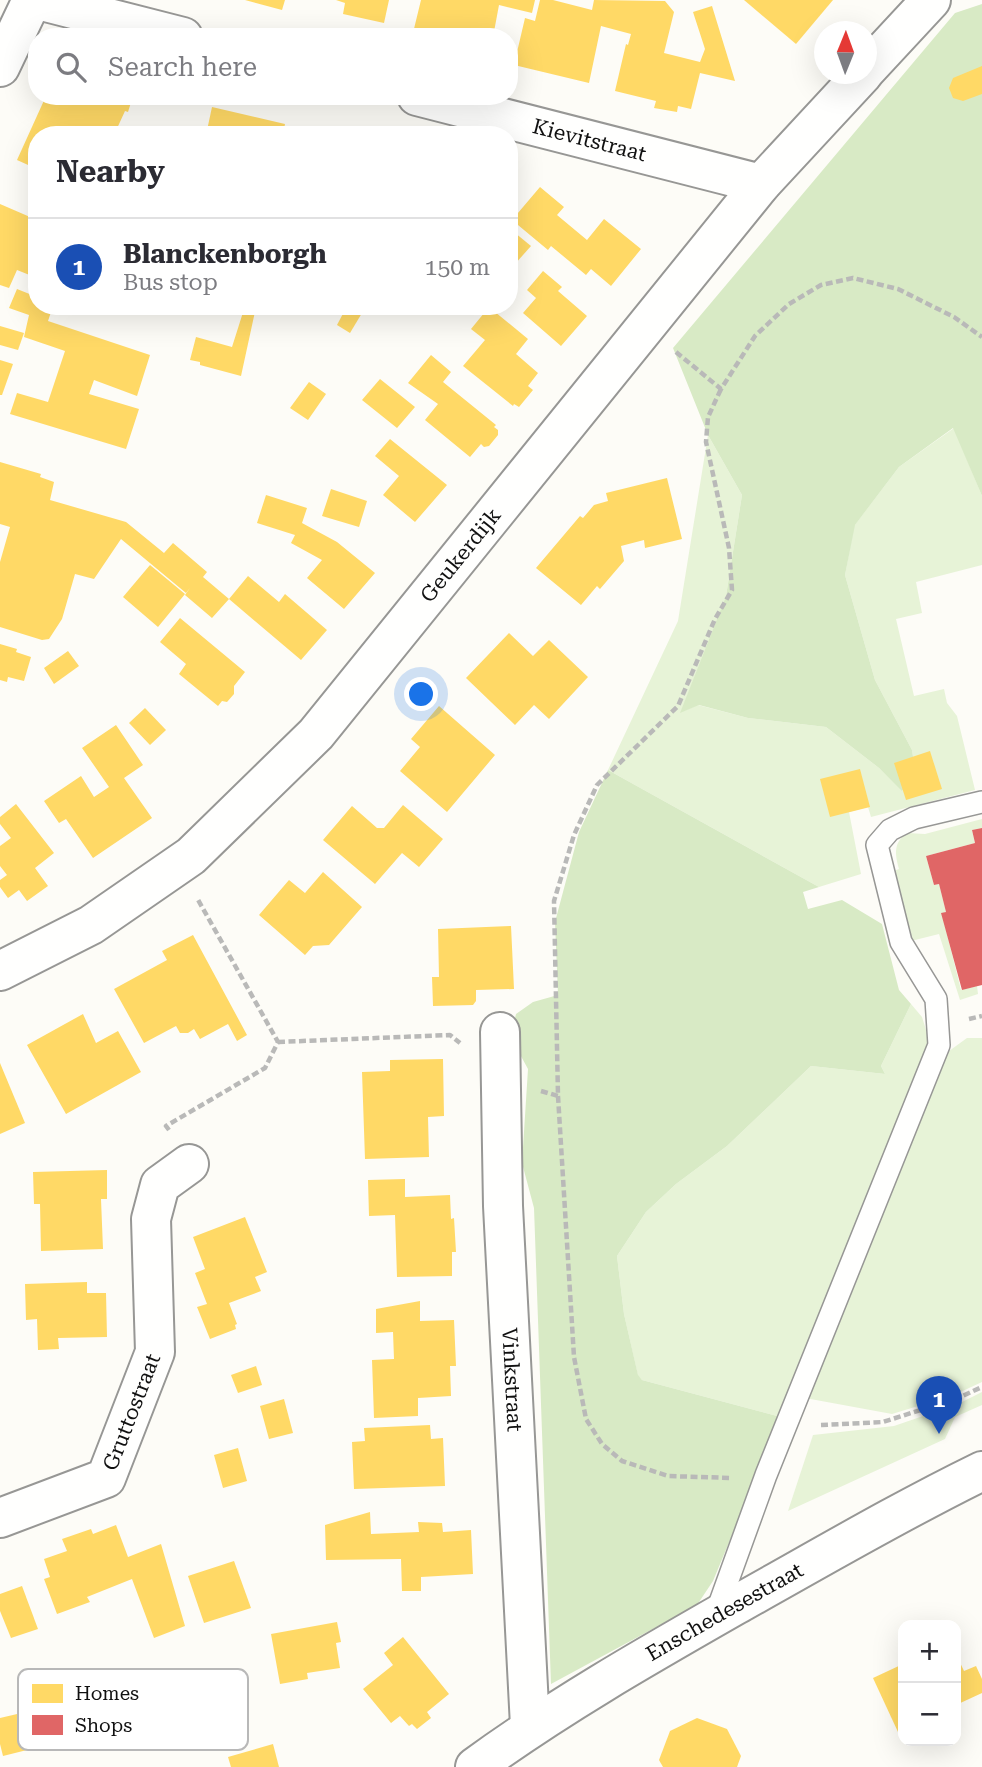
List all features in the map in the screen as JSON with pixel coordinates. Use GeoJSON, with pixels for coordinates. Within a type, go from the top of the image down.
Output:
{"type":"FeatureCollection","features":[{"type":"Feature","properties":{"kind":"street"},"geometry":{"type":"LineString","coordinates":[[0,66],[32,0]]}},
{"type":"Feature","properties":{"kind":"street"},"geometry":{"type":"LineString","coordinates":[[38,0],[148,28]]}},
{"type":"Feature","properties":{"kind":"street","name":"Geukerdijk"},"geometry":{"type":"LineString","coordinates":[[877,59],[931,0]]}},
{"type":"Feature","properties":{"kind":"street","name":"Geukerdijk"},"geometry":{"type":"LineString","coordinates":[[0,971],[91,925],[191,856],[316,734],[761,184],[854,84]]}},
{"type":"Feature","properties":{"kind":"street","name":"Kievitstraat"},"geometry":{"type":"LineString","coordinates":[[452,105],[761,184]]}},
{"type":"Feature","properties":{"kind":"street","name":"Vinkstraat"},"geometry":{"type":"LineString","coordinates":[[500,1032],[503,1206],[530,1726]]}},
{"type":"Feature","properties":{"kind":"street","name":"Gruttostraat"},"geometry":{"type":"LineString","coordinates":[[0,1518],[106,1478],[155,1352],[151,1219],[160,1185],[189,1164]]}},
{"type":"Feature","properties":{"kind":"street","name":"Enschedesestraat"},"geometry":{"type":"LineString","coordinates":[[475,1767],[530,1726],[714,1618],[918,1502],[982,1471]]}},
{"type":"Feature","properties":{"kind":"lane"},"geometry":{"type":"LineString","coordinates":[[714,1618],[766,1475],[788,1426],[939,1045],[936,999],[901,942],[877,845],[891,830],[914,818],[982,802]]}},
{"type":"Feature","properties":{"kind":"path"},"geometry":{"type":"LineString","coordinates":[[766,1475],[719,1479],[668,1476],[622,1461],[603,1444],[586,1419],[574,1357],[558,1096],[554,901],[574,835],[597,785],[678,706],[715,619],[732,590],[729,548],[706,442],[708,417],[721,389],[755,337],[789,304],[821,285],[853,278],[898,289],[954,317],[982,337]]}},
{"type":"Feature","properties":{"kind":"path"},"geometry":{"type":"LineString","coordinates":[[646,326],[721,389]]}},
{"type":"Feature","properties":{"kind":"path"},"geometry":{"type":"LineString","coordinates":[[178,865],[278,1042]]}},
{"type":"Feature","properties":{"kind":"path"},"geometry":{"type":"LineString","coordinates":[[278,1042],[450,1035],[500,1077],[558,1096]]}},
{"type":"Feature","properties":{"kind":"path"},"geometry":{"type":"LineString","coordinates":[[189,1164],[166,1126],[265,1068],[278,1042]]}},
{"type":"Feature","properties":{"kind":"path"},"geometry":{"type":"LineString","coordinates":[[788,1426],[883,1422],[958,1398],[982,1387]]}},
{"type":"Feature","properties":{"kind":"green space"},"geometry":{"type":"Polygon","coordinates":[[[982,4],[982,496],[953,428],[899,467],[855,525],[845,575],[875,680],[912,750],[916,776],[902,791],[879,768],[826,727],[748,718],[699,705],[680,713],[726,596],[742,495],[708,435],[673,348],[955,13],[982,4]]]}},
{"type":"Feature","properties":{"kind":"green space"},"geometry":{"type":"Polygon","coordinates":[[[954,428],[982,496],[982,565],[916,582],[922,613],[896,619],[914,696],[944,689],[947,703],[957,716],[975,790],[871,817],[868,807],[849,812],[861,874],[819,887],[608,770],[678,621],[708,435],[742,495],[726,596],[681,712],[698,705],[748,718],[826,727],[879,768],[903,791],[916,776],[912,750],[875,680],[845,575],[854,526],[899,467],[954,428]]]}},
{"type":"Feature","properties":{"kind":"green space"},"geometry":{"type":"Polygon","coordinates":[[[608,770],[819,887],[803,892],[808,909],[842,900],[882,924],[899,990],[911,1004],[881,1066],[885,1074],[811,1066],[727,1146],[676,1184],[646,1212],[617,1256],[624,1314],[638,1375],[642,1380],[781,1417],[713,1581],[697,1605],[551,1684],[534,1208],[522,1163],[528,1069],[516,1047],[509,1043],[516,1014],[533,1002],[558,995],[555,922],[579,832],[608,770]]]}},
{"type":"Feature","properties":{"kind":"green space"},"geometry":{"type":"Polygon","coordinates":[[[982,819],[982,828],[972,830],[975,843],[926,856],[934,885],[939,884],[946,912],[942,914],[961,990],[977,986],[978,994],[960,1000],[939,934],[911,941],[891,872],[899,869],[896,849],[907,833],[925,834],[982,819]]]}},
{"type":"Feature","properties":{"kind":"green space"},"geometry":{"type":"Polygon","coordinates":[[[911,1004],[922,1017],[931,1046],[781,1417],[642,1380],[638,1376],[624,1314],[617,1256],[646,1212],[676,1184],[727,1146],[811,1066],[885,1074],[881,1066],[911,1004]]]}},
{"type":"Feature","properties":{"kind":"green space"},"geometry":{"type":"Polygon","coordinates":[[[967,1038],[982,1038],[982,1382],[954,1395],[892,1414],[805,1398],[945,1054],[967,1038]]]}},
{"type":"Feature","properties":{"kind":"green space"},"geometry":{"type":"Polygon","coordinates":[[[982,1392],[982,1405],[955,1417],[945,1439],[788,1511],[813,1435],[894,1426],[958,1404],[982,1392]]]}},
{"type":"Feature","properties":{"kind":"building: Homes"},"geometry":{"type":"Polygon","coordinates":[[[245,0],[285,0],[282,10],[245,0]]]}},
{"type":"Feature","properties":{"kind":"building: Homes"},"geometry":{"type":"Polygon","coordinates":[[[336,0],[389,0],[384,23],[343,14],[345,3],[336,0]]]}},
{"type":"Feature","properties":{"kind":"building: Homes"},"geometry":{"type":"Polygon","coordinates":[[[421,0],[535,0],[532,13],[499,5],[495,28],[414,28],[421,0]]]}},
{"type":"Feature","properties":{"kind":"building: Homes"},"geometry":{"type":"Polygon","coordinates":[[[540,0],[553,0],[592,10],[594,0],[665,1],[674,12],[664,53],[700,62],[705,49],[693,12],[712,6],[735,81],[700,73],[691,109],[678,106],[677,112],[654,108],[656,101],[615,91],[626,44],[628,45],[631,34],[601,26],[589,83],[518,66],[518,48],[525,18],[535,21],[540,0]]]}},
{"type":"Feature","properties":{"kind":"building: Homes"},"geometry":{"type":"Polygon","coordinates":[[[744,0],[833,0],[796,44],[744,0]]]}},
{"type":"Feature","properties":{"kind":"building: Homes"},"geometry":{"type":"Polygon","coordinates":[[[982,66],[982,94],[963,101],[953,98],[949,88],[953,78],[982,66]]]}},
{"type":"Feature","properties":{"kind":"building: Homes"},"geometry":{"type":"Polygon","coordinates":[[[42,105],[130,105],[118,126],[32,126],[42,105]]]}},
{"type":"Feature","properties":{"kind":"building: Homes"},"geometry":{"type":"Polygon","coordinates":[[[212,107],[285,124],[285,126],[208,126],[212,107]]]}},
{"type":"Feature","properties":{"kind":"building: Homes"},"geometry":{"type":"Polygon","coordinates":[[[28,136],[28,165],[17,160],[28,136]]]}},
{"type":"Feature","properties":{"kind":"building: Homes"},"geometry":{"type":"Polygon","coordinates":[[[540,187],[564,207],[557,215],[587,240],[604,219],[641,249],[611,286],[591,269],[586,275],[551,246],[548,250],[518,225],[518,213],[540,187]]]}},
{"type":"Feature","properties":{"kind":"building: Homes"},"geometry":{"type":"Polygon","coordinates":[[[0,204],[28,216],[28,274],[17,270],[9,288],[0,285],[0,204]]]}},
{"type":"Feature","properties":{"kind":"building: Homes"},"geometry":{"type":"Polygon","coordinates":[[[518,235],[531,246],[518,261],[518,235]]]}},
{"type":"Feature","properties":{"kind":"building: Homes"},"geometry":{"type":"Polygon","coordinates":[[[543,271],[562,287],[558,291],[587,316],[561,346],[523,313],[536,298],[527,290],[543,271]]]}},
{"type":"Feature","properties":{"kind":"building: Homes"},"geometry":{"type":"Polygon","coordinates":[[[17,289],[28,293],[28,315],[9,308],[17,289]]]}},
{"type":"Feature","properties":{"kind":"building: Homes"},"geometry":{"type":"Polygon","coordinates":[[[29,315],[50,315],[48,321],[150,355],[137,396],[94,380],[89,394],[139,409],[126,449],[10,414],[17,393],[48,402],[65,351],[24,337],[29,315]]]}},
{"type":"Feature","properties":{"kind":"building: Homes"},"geometry":{"type":"Polygon","coordinates":[[[242,315],[254,315],[241,376],[190,360],[196,337],[232,347],[242,315]]]}},
{"type":"Feature","properties":{"kind":"building: Homes"},"geometry":{"type":"Polygon","coordinates":[[[342,315],[361,315],[350,333],[337,325],[342,315]]]}},
{"type":"Feature","properties":{"kind":"building: Homes"},"geometry":{"type":"Polygon","coordinates":[[[482,315],[499,315],[528,339],[516,354],[538,373],[528,386],[533,390],[519,407],[514,404],[513,406],[463,366],[485,340],[471,329],[482,315]]]}},
{"type":"Feature","properties":{"kind":"building: Homes"},"geometry":{"type":"Polygon","coordinates":[[[0,326],[24,333],[18,350],[0,345],[0,326]]]}},
{"type":"Feature","properties":{"kind":"building: Homes"},"geometry":{"type":"Polygon","coordinates":[[[431,355],[451,372],[443,382],[496,425],[494,427],[498,430],[498,435],[489,446],[484,447],[481,444],[470,457],[425,420],[438,404],[408,383],[431,355]]]}},
{"type":"Feature","properties":{"kind":"building: Homes"},"geometry":{"type":"Polygon","coordinates":[[[0,360],[13,364],[2,395],[0,395],[0,360]]]}},
{"type":"Feature","properties":{"kind":"building: Homes"},"geometry":{"type":"Polygon","coordinates":[[[380,379],[415,407],[397,428],[362,400],[380,379]]]}},
{"type":"Feature","properties":{"kind":"building: Homes"},"geometry":{"type":"Polygon","coordinates":[[[309,382],[326,394],[308,420],[290,408],[309,382]]]}},
{"type":"Feature","properties":{"kind":"building: Homes"},"geometry":{"type":"Polygon","coordinates":[[[390,439],[447,485],[415,522],[383,495],[399,476],[375,456],[390,439]]]}},
{"type":"Feature","properties":{"kind":"building: Homes"},"geometry":{"type":"Polygon","coordinates":[[[0,462],[41,474],[40,477],[54,482],[50,500],[126,522],[164,553],[173,543],[207,572],[203,577],[229,599],[212,618],[185,595],[190,588],[186,593],[121,539],[94,579],[75,574],[62,619],[49,639],[42,640],[0,627],[0,562],[10,527],[0,524],[0,462]]]}},
{"type":"Feature","properties":{"kind":"building: Homes"},"geometry":{"type":"Polygon","coordinates":[[[667,478],[682,539],[645,548],[644,540],[621,546],[624,561],[600,589],[597,586],[581,605],[536,568],[580,516],[583,518],[594,505],[608,501],[606,493],[667,478]]]}},
{"type":"Feature","properties":{"kind":"building: Homes"},"geometry":{"type":"Polygon","coordinates":[[[331,489],[367,501],[359,527],[322,516],[331,489]]]}},
{"type":"Feature","properties":{"kind":"building: Homes"},"geometry":{"type":"Polygon","coordinates":[[[266,495],[307,508],[302,523],[337,542],[375,573],[344,609],[307,578],[322,560],[291,543],[295,535],[257,523],[266,495]]]}},
{"type":"Feature","properties":{"kind":"building: Homes"},"geometry":{"type":"Polygon","coordinates":[[[150,565],[185,594],[158,627],[123,597],[150,565]]]}},
{"type":"Feature","properties":{"kind":"building: Homes"},"geometry":{"type":"Polygon","coordinates":[[[248,576],[279,602],[285,594],[327,630],[301,660],[229,599],[248,576]]]}},
{"type":"Feature","properties":{"kind":"building: Homes"},"geometry":{"type":"Polygon","coordinates":[[[180,618],[245,672],[234,686],[234,694],[227,702],[222,701],[218,706],[179,674],[186,664],[160,642],[180,618]]]}},
{"type":"Feature","properties":{"kind":"building: Homes"},"geometry":{"type":"Polygon","coordinates":[[[509,633],[533,656],[549,640],[588,677],[549,719],[534,705],[515,725],[466,678],[509,633]]]}},
{"type":"Feature","properties":{"kind":"building: Homes"},"geometry":{"type":"Polygon","coordinates":[[[0,644],[31,657],[24,681],[8,677],[7,682],[0,680],[0,644]]]}},
{"type":"Feature","properties":{"kind":"building: Homes"},"geometry":{"type":"Polygon","coordinates":[[[68,651],[79,666],[54,684],[44,668],[68,651]]]}},
{"type":"Feature","properties":{"kind":"building: Homes"},"geometry":{"type":"Polygon","coordinates":[[[439,706],[495,755],[447,812],[400,771],[420,747],[411,739],[439,706]]]}},
{"type":"Feature","properties":{"kind":"building: Homes"},"geometry":{"type":"Polygon","coordinates":[[[145,708],[166,730],[150,745],[129,723],[145,708]]]}},
{"type":"Feature","properties":{"kind":"building: Homes"},"geometry":{"type":"Polygon","coordinates":[[[116,725],[143,765],[124,778],[152,818],[93,858],[66,819],[59,823],[44,801],[81,776],[94,797],[109,787],[82,748],[116,725]]]}},
{"type":"Feature","properties":{"kind":"building: Homes"},"geometry":{"type":"Polygon","coordinates":[[[930,751],[942,789],[906,800],[894,763],[930,751]]]}},
{"type":"Feature","properties":{"kind":"building: Homes"},"geometry":{"type":"Polygon","coordinates":[[[860,769],[870,807],[830,817],[820,779],[860,769]]]}},
{"type":"Feature","properties":{"kind":"building: Homes"},"geometry":{"type":"Polygon","coordinates":[[[16,804],[54,853],[35,868],[48,886],[27,901],[19,890],[8,898],[0,887],[0,880],[7,875],[0,866],[0,846],[11,838],[0,824],[0,817],[16,804]]]}},
{"type":"Feature","properties":{"kind":"building: Homes"},"geometry":{"type":"Polygon","coordinates":[[[403,805],[443,839],[419,867],[402,853],[375,884],[323,840],[352,806],[377,828],[384,828],[403,805]]]}},
{"type":"Feature","properties":{"kind":"building: Homes"},"geometry":{"type":"Polygon","coordinates":[[[323,872],[362,907],[329,945],[313,946],[305,955],[259,915],[289,880],[305,893],[323,872]]]}},
{"type":"Feature","properties":{"kind":"building: Homes"},"geometry":{"type":"Polygon","coordinates":[[[511,926],[514,989],[476,990],[476,1001],[473,1005],[433,1006],[432,977],[439,977],[438,929],[511,926]]]}},
{"type":"Feature","properties":{"kind":"building: Homes"},"geometry":{"type":"Polygon","coordinates":[[[193,935],[247,1035],[237,1041],[228,1024],[200,1039],[194,1029],[188,1033],[180,1033],[176,1026],[144,1043],[114,989],[167,960],[162,951],[193,935]]]}},
{"type":"Feature","properties":{"kind":"building: Homes"},"geometry":{"type":"Polygon","coordinates":[[[83,1014],[96,1043],[118,1031],[141,1072],[66,1114],[27,1045],[83,1014]]]}},
{"type":"Feature","properties":{"kind":"building: Homes"},"geometry":{"type":"Polygon","coordinates":[[[443,1059],[444,1116],[428,1117],[429,1157],[365,1159],[362,1072],[390,1071],[390,1060],[443,1059]]]}},
{"type":"Feature","properties":{"kind":"building: Homes"},"geometry":{"type":"Polygon","coordinates":[[[0,1063],[25,1123],[0,1134],[0,1063]]]}},
{"type":"Feature","properties":{"kind":"building: Homes"},"geometry":{"type":"Polygon","coordinates":[[[107,1170],[107,1199],[101,1199],[103,1249],[41,1251],[40,1204],[34,1204],[33,1172],[107,1170]]]}},
{"type":"Feature","properties":{"kind":"building: Homes"},"geometry":{"type":"Polygon","coordinates":[[[405,1179],[405,1197],[450,1195],[456,1252],[452,1252],[452,1276],[397,1277],[395,1215],[369,1216],[368,1180],[405,1179]]]}},
{"type":"Feature","properties":{"kind":"building: Homes"},"geometry":{"type":"Polygon","coordinates":[[[245,1217],[267,1272],[255,1277],[261,1291],[229,1303],[237,1324],[236,1329],[210,1339],[197,1307],[207,1304],[195,1273],[205,1269],[193,1237],[245,1217]]]}},
{"type":"Feature","properties":{"kind":"building: Homes"},"geometry":{"type":"Polygon","coordinates":[[[87,1282],[87,1293],[106,1293],[107,1337],[58,1338],[59,1349],[38,1350],[37,1319],[26,1320],[25,1284],[87,1282]]]}},
{"type":"Feature","properties":{"kind":"building: Homes"},"geometry":{"type":"Polygon","coordinates":[[[420,1301],[420,1321],[454,1320],[456,1366],[450,1366],[451,1396],[418,1398],[418,1416],[374,1418],[372,1360],[394,1359],[393,1332],[376,1333],[376,1309],[420,1301]]]}},
{"type":"Feature","properties":{"kind":"building: Homes"},"geometry":{"type":"Polygon","coordinates":[[[256,1366],[262,1385],[238,1393],[231,1375],[256,1366]]]}},
{"type":"Feature","properties":{"kind":"building: Homes"},"geometry":{"type":"Polygon","coordinates":[[[284,1399],[293,1433],[269,1439],[260,1406],[284,1399]]]}},
{"type":"Feature","properties":{"kind":"building: Homes"},"geometry":{"type":"Polygon","coordinates":[[[430,1425],[431,1439],[443,1438],[445,1486],[354,1489],[352,1442],[365,1441],[364,1428],[430,1425]]]}},
{"type":"Feature","properties":{"kind":"building: Homes"},"geometry":{"type":"Polygon","coordinates":[[[238,1448],[247,1481],[223,1488],[214,1455],[238,1448]]]}},
{"type":"Feature","properties":{"kind":"building: Homes"},"geometry":{"type":"Polygon","coordinates":[[[370,1512],[371,1534],[419,1532],[418,1522],[442,1523],[443,1532],[471,1530],[473,1574],[421,1577],[421,1591],[402,1591],[401,1559],[326,1560],[325,1525],[370,1512]]]}},
{"type":"Feature","properties":{"kind":"building: Homes"},"geometry":{"type":"Polygon","coordinates":[[[116,1525],[128,1557],[161,1544],[185,1626],[154,1638],[132,1579],[87,1597],[90,1602],[57,1614],[44,1579],[50,1577],[44,1559],[67,1551],[62,1539],[91,1529],[93,1534],[116,1525]]]}},
{"type":"Feature","properties":{"kind":"building: Homes"},"geometry":{"type":"Polygon","coordinates":[[[234,1561],[251,1608],[204,1623],[188,1576],[234,1561]]]}},
{"type":"Feature","properties":{"kind":"building: Homes"},"geometry":{"type":"Polygon","coordinates":[[[22,1586],[38,1629],[11,1638],[0,1611],[0,1594],[22,1586]]]}},
{"type":"Feature","properties":{"kind":"building: Homes"},"geometry":{"type":"Polygon","coordinates":[[[337,1622],[341,1642],[336,1643],[340,1668],[307,1673],[308,1679],[280,1684],[271,1634],[337,1622]]]}},
{"type":"Feature","properties":{"kind":"building: Homes"},"geometry":{"type":"Polygon","coordinates":[[[403,1637],[449,1694],[427,1712],[431,1718],[417,1729],[412,1724],[409,1726],[400,1716],[391,1723],[363,1689],[393,1665],[384,1653],[403,1637]]]}},
{"type":"Feature","properties":{"kind":"building: Homes"},"geometry":{"type":"Polygon","coordinates":[[[961,1665],[964,1671],[976,1666],[982,1679],[982,1693],[961,1703],[961,1665]]]}},
{"type":"Feature","properties":{"kind":"building: Homes"},"geometry":{"type":"Polygon","coordinates":[[[898,1666],[898,1732],[873,1678],[898,1666]]]}},
{"type":"Feature","properties":{"kind":"building: Homes"},"geometry":{"type":"Polygon","coordinates":[[[18,1714],[18,1750],[27,1750],[3,1756],[0,1718],[18,1714]]]}},
{"type":"Feature","properties":{"kind":"building: Homes"},"geometry":{"type":"Polygon","coordinates":[[[697,1718],[727,1729],[741,1756],[737,1767],[663,1767],[659,1760],[670,1731],[697,1718]]]}},
{"type":"Feature","properties":{"kind":"building: Homes"},"geometry":{"type":"Polygon","coordinates":[[[273,1744],[279,1767],[231,1767],[228,1757],[273,1744]]]}},
{"type":"Feature","properties":{"kind":"building: Shops"},"geometry":{"type":"Polygon","coordinates":[[[982,828],[982,985],[962,990],[941,913],[946,912],[939,884],[934,885],[926,856],[975,843],[972,830],[982,828]]]}},
{"type":"Feature","properties":{"kind":"place","name":"Blanckenborgh"},"geometry":{"type":"Point","coordinates":[939,1434]}}]}
